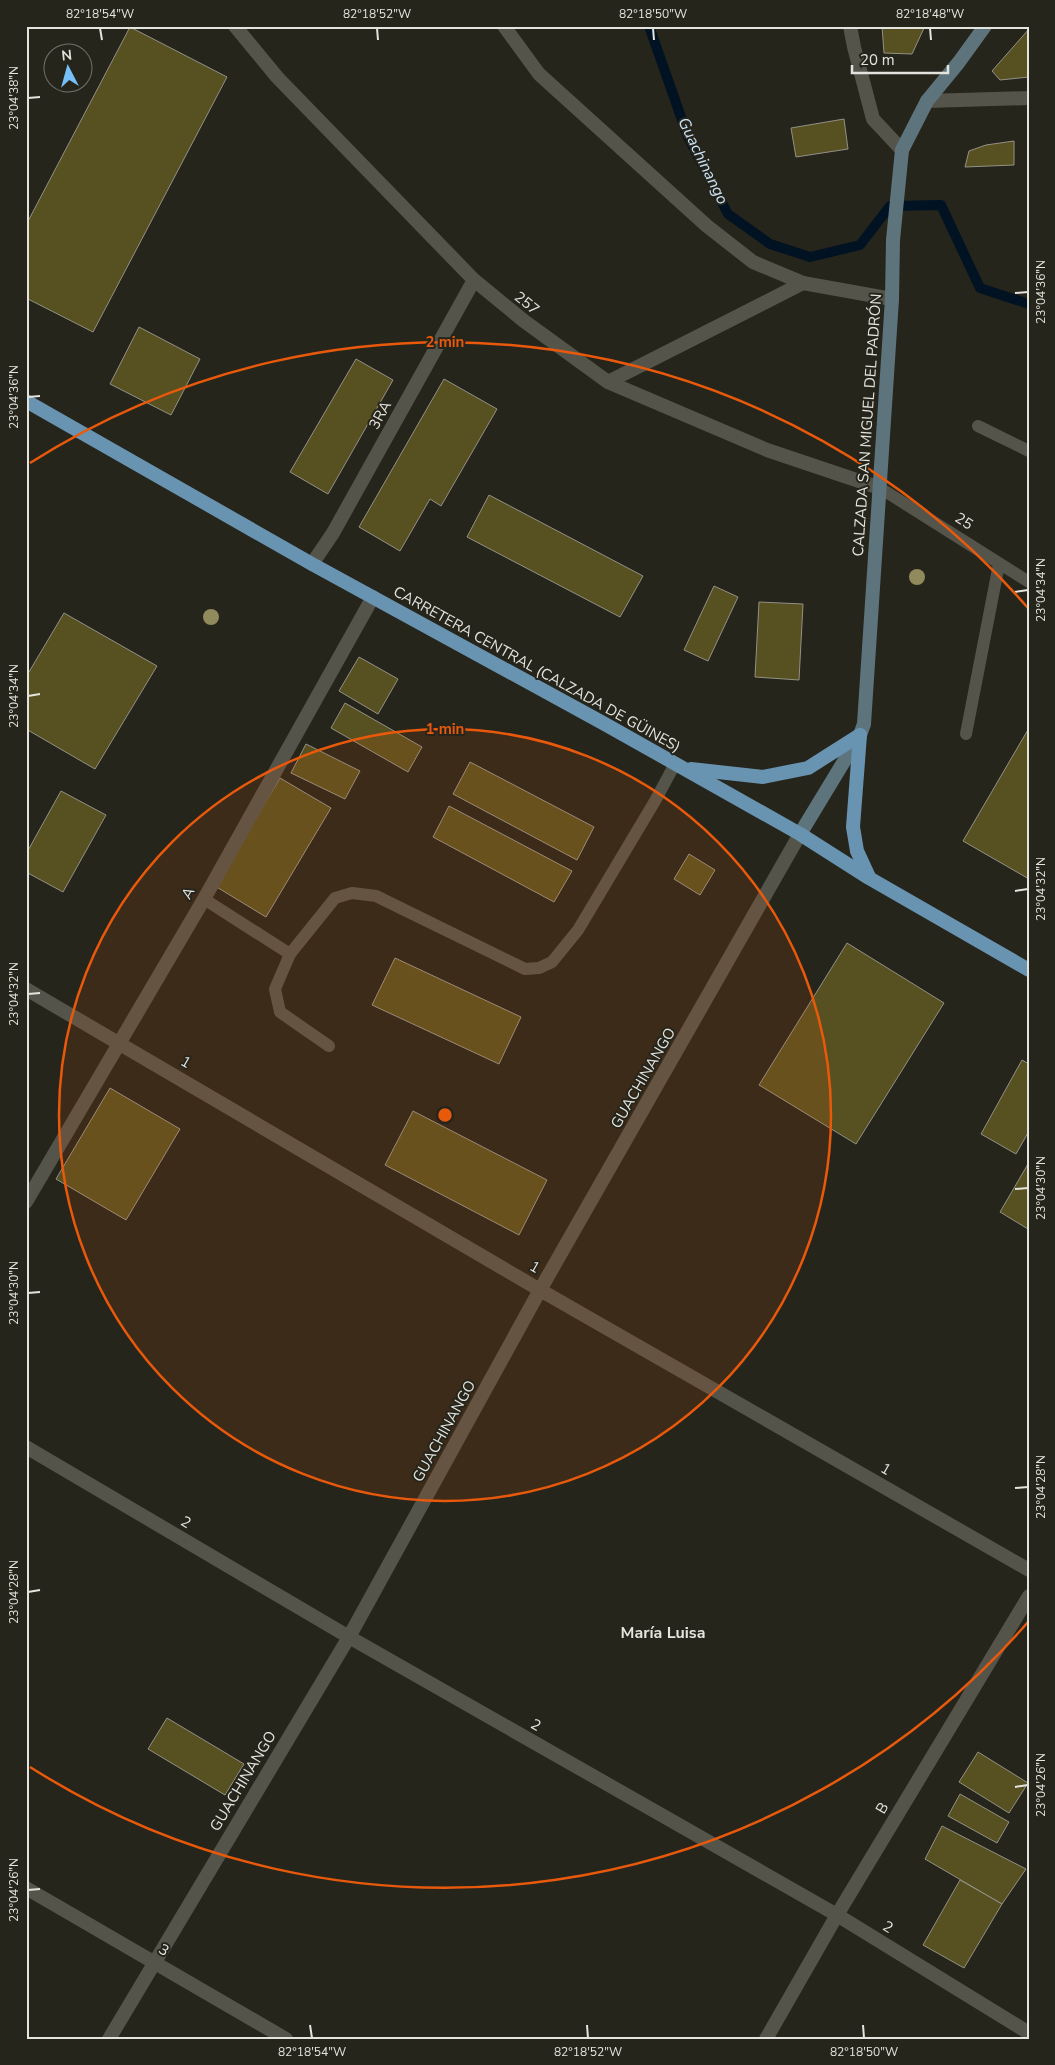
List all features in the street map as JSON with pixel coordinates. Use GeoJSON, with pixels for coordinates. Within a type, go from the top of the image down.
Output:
{"type":"FeatureCollection","features":[{"type":"Feature","properties":{"kind":"main road","name":"CALZADA SAN MIGUEL DEL PADRÓN"},"geometry":{"type":"LineString","coordinates":[[800,834],[860,735],[864,724],[892,299],[893,240],[902,150],[927,101],[986,26]]}},
{"type":"Feature","properties":{"kind":"main road","name":"CARRETERA CENTRAL (CALZADA DE GÜINES)"},"geometry":{"type":"LineString","coordinates":[[26,401],[312,564],[800,834],[869,878],[1029,970]]}},
{"type":"Feature","properties":{"kind":"main road"},"geometry":{"type":"LineString","coordinates":[[679,766],[763,777],[775,775],[808,768],[860,735]]}},
{"type":"Feature","properties":{"kind":"main road"},"geometry":{"type":"LineString","coordinates":[[860,735],[853,827],[857,851],[869,878]]}},
{"type":"Feature","properties":{"kind":"street","name":"257"},"geometry":{"type":"LineString","coordinates":[[235,26],[277,77],[474,280],[524,321],[608,382],[767,450],[880,488]]}},
{"type":"Feature","properties":{"kind":"street"},"geometry":{"type":"LineString","coordinates":[[504,26],[538,74],[707,226],[753,262],[803,283],[892,299]]}},
{"type":"Feature","properties":{"kind":"street"},"geometry":{"type":"LineString","coordinates":[[850,26],[873,119],[902,150]]}},
{"type":"Feature","properties":{"kind":"street"},"geometry":{"type":"LineString","coordinates":[[927,101],[1029,98]]}},
{"type":"Feature","properties":{"kind":"street","name":"3RA"},"geometry":{"type":"LineString","coordinates":[[312,564],[333,533],[474,280]]}},
{"type":"Feature","properties":{"kind":"street"},"geometry":{"type":"LineString","coordinates":[[608,382],[803,283]]}},
{"type":"Feature","properties":{"kind":"street","name":"A"},"geometry":{"type":"LineString","coordinates":[[26,1202],[204,899],[373,597]]}},
{"type":"Feature","properties":{"kind":"street","name":"GUACHINANGO"},"geometry":{"type":"LineString","coordinates":[[109,2039],[349,1637],[540,1290],[800,834]]}},
{"type":"Feature","properties":{"kind":"street","name":"1"},"geometry":{"type":"LineString","coordinates":[[26,989],[540,1290],[1029,1570]]}},
{"type":"Feature","properties":{"kind":"street","name":"2"},"geometry":{"type":"LineString","coordinates":[[26,1447],[349,1637],[836,1915],[1029,2033]]}},
{"type":"Feature","properties":{"kind":"street","name":"B"},"geometry":{"type":"LineString","coordinates":[[766,2039],[836,1915],[1029,1596]]}},
{"type":"Feature","properties":{"kind":"street","name":"3"},"geometry":{"type":"LineString","coordinates":[[26,1888],[286,2039]]}},
{"type":"Feature","properties":{"kind":"lane"},"geometry":{"type":"LineString","coordinates":[[978,426],[1029,451]]}},
{"type":"Feature","properties":{"kind":"lane","name":"25"},"geometry":{"type":"LineString","coordinates":[[880,488],[1029,582]]}},
{"type":"Feature","properties":{"kind":"lane"},"geometry":{"type":"LineString","coordinates":[[966,734],[999,564]]}},
{"type":"Feature","properties":{"kind":"lane"},"geometry":{"type":"LineString","coordinates":[[329,1046],[280,1012],[275,989],[290,954],[335,898],[352,893],[376,896],[525,969],[538,968],[552,962],[578,930],[655,801],[679,766]]}},
{"type":"Feature","properties":{"kind":"lane"},"geometry":{"type":"LineString","coordinates":[[204,899],[290,954]]}},
{"type":"Feature","properties":{"kind":"building"},"geometry":{"type":"Polygon","coordinates":[[[882,26],[925,26],[912,54],[884,53],[882,26]]]}},
{"type":"Feature","properties":{"kind":"building"},"geometry":{"type":"Polygon","coordinates":[[[130,27],[227,77],[93,332],[26,298],[26,225],[130,27]]]}},
{"type":"Feature","properties":{"kind":"building"},"geometry":{"type":"Polygon","coordinates":[[[1029,29],[1029,77],[1000,80],[992,71],[1029,29]]]}},
{"type":"Feature","properties":{"kind":"building"},"geometry":{"type":"Polygon","coordinates":[[[844,119],[848,149],[796,157],[791,128],[844,119]]]}},
{"type":"Feature","properties":{"kind":"building"},"geometry":{"type":"Polygon","coordinates":[[[1014,141],[1014,165],[965,167],[969,151],[986,145],[1014,141]]]}},
{"type":"Feature","properties":{"kind":"building"},"geometry":{"type":"Polygon","coordinates":[[[139,327],[200,359],[171,415],[110,384],[139,327]]]}},
{"type":"Feature","properties":{"kind":"building"},"geometry":{"type":"Polygon","coordinates":[[[356,359],[393,380],[328,494],[290,472],[356,359]]]}},
{"type":"Feature","properties":{"kind":"building"},"geometry":{"type":"Polygon","coordinates":[[[444,379],[497,409],[441,506],[430,499],[400,551],[359,527],[444,379]]]}},
{"type":"Feature","properties":{"kind":"building"},"geometry":{"type":"Polygon","coordinates":[[[489,495],[643,576],[620,617],[467,537],[489,495]]]}},
{"type":"Feature","properties":{"kind":"building"},"geometry":{"type":"Polygon","coordinates":[[[714,586],[738,597],[708,661],[684,650],[714,586]]]}},
{"type":"Feature","properties":{"kind":"building"},"geometry":{"type":"Polygon","coordinates":[[[759,602],[803,604],[799,680],[755,677],[759,602]]]}},
{"type":"Feature","properties":{"kind":"building"},"geometry":{"type":"Polygon","coordinates":[[[64,613],[157,666],[95,769],[26,729],[26,677],[64,613]]]}},
{"type":"Feature","properties":{"kind":"building"},"geometry":{"type":"Polygon","coordinates":[[[359,657],[398,679],[378,714],[339,691],[359,657]]]}},
{"type":"Feature","properties":{"kind":"building"},"geometry":{"type":"Polygon","coordinates":[[[345,703],[422,747],[408,772],[331,728],[345,703]]]}},
{"type":"Feature","properties":{"kind":"building"},"geometry":{"type":"Polygon","coordinates":[[[1029,728],[1029,879],[963,841],[1029,728]]]}},
{"type":"Feature","properties":{"kind":"building"},"geometry":{"type":"Polygon","coordinates":[[[306,744],[360,771],[345,799],[291,773],[306,744]]]}},
{"type":"Feature","properties":{"kind":"building"},"geometry":{"type":"Polygon","coordinates":[[[470,762],[594,827],[577,860],[453,794],[470,762]]]}},
{"type":"Feature","properties":{"kind":"building"},"geometry":{"type":"Polygon","coordinates":[[[280,778],[331,808],[266,917],[215,886],[280,778]]]}},
{"type":"Feature","properties":{"kind":"building"},"geometry":{"type":"Polygon","coordinates":[[[61,791],[106,815],[63,892],[26,872],[26,854],[61,791]]]}},
{"type":"Feature","properties":{"kind":"building"},"geometry":{"type":"Polygon","coordinates":[[[449,806],[572,871],[554,902],[433,837],[449,806]]]}},
{"type":"Feature","properties":{"kind":"building"},"geometry":{"type":"Polygon","coordinates":[[[689,854],[715,870],[700,895],[674,879],[689,854]]]}},
{"type":"Feature","properties":{"kind":"building"},"geometry":{"type":"Polygon","coordinates":[[[847,943],[944,1003],[856,1144],[759,1085],[847,943]]]}},
{"type":"Feature","properties":{"kind":"building"},"geometry":{"type":"Polygon","coordinates":[[[395,958],[521,1017],[499,1064],[372,1005],[395,958]]]}},
{"type":"Feature","properties":{"kind":"building"},"geometry":{"type":"Polygon","coordinates":[[[1022,1060],[1029,1064],[1029,1131],[1016,1154],[981,1134],[1022,1060]]]}},
{"type":"Feature","properties":{"kind":"building"},"geometry":{"type":"Polygon","coordinates":[[[110,1088],[180,1129],[126,1220],[56,1179],[110,1088]]]}},
{"type":"Feature","properties":{"kind":"building"},"geometry":{"type":"Polygon","coordinates":[[[413,1111],[547,1180],[519,1235],[385,1165],[413,1111]]]}},
{"type":"Feature","properties":{"kind":"building"},"geometry":{"type":"Polygon","coordinates":[[[1028,1164],[1029,1228],[1028,1229],[1000,1212],[1028,1164]]]}},
{"type":"Feature","properties":{"kind":"building"},"geometry":{"type":"Polygon","coordinates":[[[167,1718],[244,1764],[225,1795],[148,1749],[167,1718]]]}},
{"type":"Feature","properties":{"kind":"building"},"geometry":{"type":"Polygon","coordinates":[[[978,1752],[1028,1783],[1009,1813],[959,1782],[978,1752]]]}},
{"type":"Feature","properties":{"kind":"building"},"geometry":{"type":"Polygon","coordinates":[[[960,1794],[1009,1822],[997,1843],[948,1816],[960,1794]]]}},
{"type":"Feature","properties":{"kind":"building"},"geometry":{"type":"Polygon","coordinates":[[[942,1826],[1026,1869],[1002,1904],[925,1859],[942,1826]]]}},
{"type":"Feature","properties":{"kind":"building"},"geometry":{"type":"Polygon","coordinates":[[[960,1880],[1002,1904],[964,1968],[923,1945],[960,1880]]]}},
{"type":"Feature","properties":{"kind":"waterway","name":"Guachinango"},"geometry":{"type":"LineString","coordinates":[[649,26],[688,137],[728,214],[770,244],[810,257],[860,245],[890,206],[941,205],[980,288],[1029,304]]}},
{"type":"Feature","properties":{"kind":"district","name":"María Luisa"},"geometry":{"type":"Point","coordinates":[663,1633]}}]}
